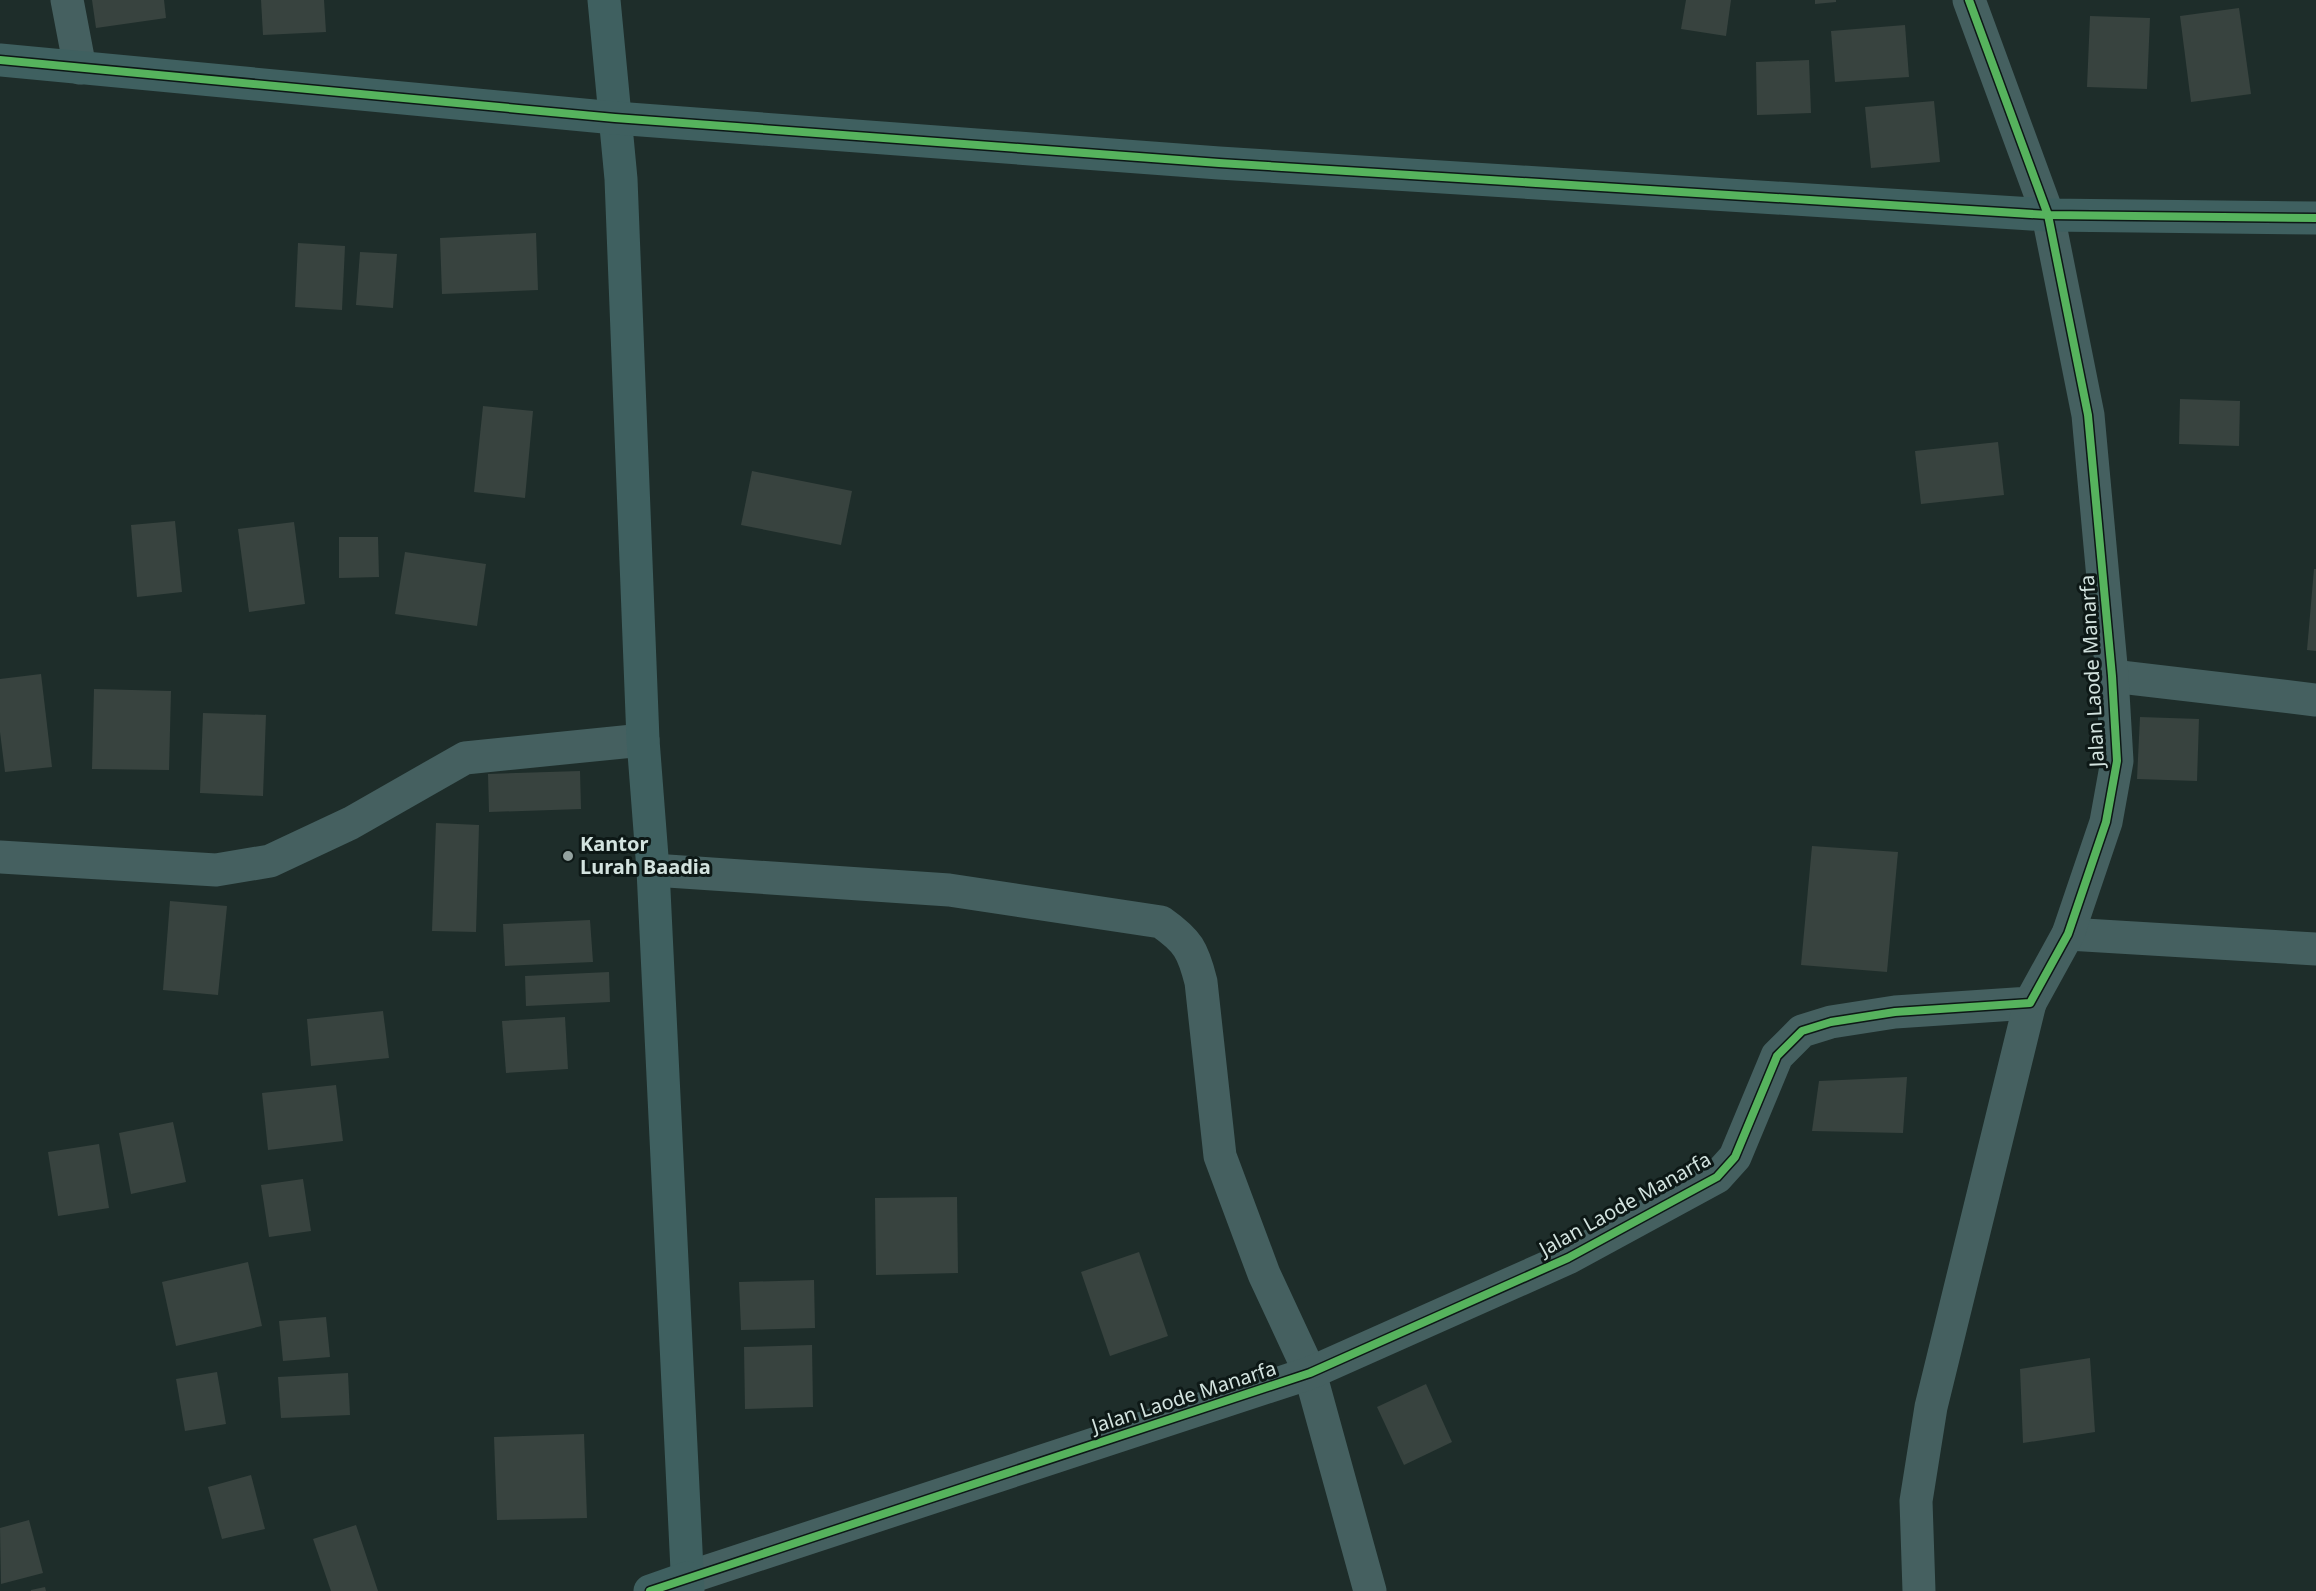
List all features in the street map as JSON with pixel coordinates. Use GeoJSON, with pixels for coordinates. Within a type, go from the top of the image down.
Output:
{"type":"FeatureCollection","features":[{"type":"Feature","properties":{"kind":"street"},"geometry":{"type":"LineString","coordinates":[[67,0],[80,68]]}},
{"type":"Feature","properties":{"kind":"street"},"geometry":{"type":"LineString","coordinates":[[604,0],[621,179],[643,740],[653,870],[688,1584]]}},
{"type":"Feature","properties":{"kind":"street","name":"Jalan Laode Manarfa"},"geometry":{"type":"LineString","coordinates":[[650,1591],[688,1584],[1310,1373],[1568,1258],[1717,1177],[1735,1157],[1777,1056],[1802,1031],[1831,1022],[1895,1012],[2030,1003],[2068,934],[2106,822],[2115,771],[2112,676],[2088,415],[2048,215],[1969,0]]}},
{"type":"Feature","properties":{"kind":"street"},"geometry":{"type":"LineString","coordinates":[[0,60],[615,118],[1219,163],[2048,215],[2316,218]]}},
{"type":"Feature","properties":{"kind":"street"},"geometry":{"type":"LineString","coordinates":[[2112,676],[2316,700]]}},
{"type":"Feature","properties":{"kind":"street"},"geometry":{"type":"LineString","coordinates":[[0,857],[216,870],[270,861],[351,823],[465,758],[643,740]]}},
{"type":"Feature","properties":{"kind":"street"},"geometry":{"type":"LineString","coordinates":[[653,870],[949,890],[1161,922],[1184,938],[1194,956],[1201,982],[1220,1156],[1264,1274],[1310,1373],[1370,1591]]}},
{"type":"Feature","properties":{"kind":"street"},"geometry":{"type":"LineString","coordinates":[[2068,934],[2316,949]]}},
{"type":"Feature","properties":{"kind":"street"},"geometry":{"type":"LineString","coordinates":[[1918,1591],[1916,1502],[1931,1407],[2030,1003]]}},
{"type":"Feature","properties":{"kind":"building"},"geometry":{"type":"Polygon","coordinates":[[[92,0],[164,0],[166,18],[96,28],[92,0]]]}},
{"type":"Feature","properties":{"kind":"building"},"geometry":{"type":"Polygon","coordinates":[[[261,0],[324,0],[326,32],[263,35],[261,0]]]}},
{"type":"Feature","properties":{"kind":"building"},"geometry":{"type":"Polygon","coordinates":[[[1686,0],[1731,0],[1726,36],[1681,29],[1686,0]]]}},
{"type":"Feature","properties":{"kind":"building"},"geometry":{"type":"Polygon","coordinates":[[[1815,0],[1836,0],[1836,2],[1815,4],[1815,0]]]}},
{"type":"Feature","properties":{"kind":"building"},"geometry":{"type":"Polygon","coordinates":[[[2239,8],[2251,94],[2191,102],[2180,16],[2239,8]]]}},
{"type":"Feature","properties":{"kind":"building"},"geometry":{"type":"Polygon","coordinates":[[[2090,16],[2150,18],[2147,89],[2087,87],[2090,16]]]}},
{"type":"Feature","properties":{"kind":"building"},"geometry":{"type":"Polygon","coordinates":[[[1905,25],[1909,77],[1835,82],[1831,31],[1905,25]]]}},
{"type":"Feature","properties":{"kind":"building"},"geometry":{"type":"Polygon","coordinates":[[[1809,60],[1811,113],[1757,115],[1756,62],[1809,60]]]}},
{"type":"Feature","properties":{"kind":"building"},"geometry":{"type":"Polygon","coordinates":[[[1934,101],[1940,162],[1871,168],[1865,107],[1934,101]]]}},
{"type":"Feature","properties":{"kind":"building"},"geometry":{"type":"Polygon","coordinates":[[[536,233],[538,290],[442,294],[440,238],[536,233]]]}},
{"type":"Feature","properties":{"kind":"building"},"geometry":{"type":"Polygon","coordinates":[[[298,243],[345,246],[342,310],[295,307],[298,243]]]}},
{"type":"Feature","properties":{"kind":"building"},"geometry":{"type":"Polygon","coordinates":[[[360,252],[397,254],[393,308],[356,305],[360,252]]]}},
{"type":"Feature","properties":{"kind":"building"},"geometry":{"type":"Polygon","coordinates":[[[2180,399],[2240,401],[2239,446],[2179,444],[2180,399]]]}},
{"type":"Feature","properties":{"kind":"building"},"geometry":{"type":"Polygon","coordinates":[[[483,406],[533,411],[525,498],[474,492],[483,406]]]}},
{"type":"Feature","properties":{"kind":"building"},"geometry":{"type":"Polygon","coordinates":[[[1998,442],[2004,495],[1921,504],[1915,451],[1998,442]]]}},
{"type":"Feature","properties":{"kind":"building"},"geometry":{"type":"Polygon","coordinates":[[[752,471],[852,491],[841,545],[741,525],[752,471]]]}},
{"type":"Feature","properties":{"kind":"building"},"geometry":{"type":"Polygon","coordinates":[[[175,521],[182,592],[137,597],[131,525],[175,521]]]}},
{"type":"Feature","properties":{"kind":"building"},"geometry":{"type":"Polygon","coordinates":[[[294,522],[305,604],[249,612],[238,529],[294,522]]]}},
{"type":"Feature","properties":{"kind":"building"},"geometry":{"type":"Polygon","coordinates":[[[339,537],[378,537],[379,577],[339,578],[339,537]]]}},
{"type":"Feature","properties":{"kind":"building"},"geometry":{"type":"Polygon","coordinates":[[[405,552],[486,564],[477,626],[395,614],[405,552]]]}},
{"type":"Feature","properties":{"kind":"building"},"geometry":{"type":"Polygon","coordinates":[[[2314,569],[2316,569],[2316,651],[2307,650],[2314,569]]]}},
{"type":"Feature","properties":{"kind":"building"},"geometry":{"type":"Polygon","coordinates":[[[41,674],[52,767],[5,772],[0,732],[0,679],[41,674]]]}},
{"type":"Feature","properties":{"kind":"building"},"geometry":{"type":"Polygon","coordinates":[[[94,689],[171,691],[169,770],[92,769],[94,689]]]}},
{"type":"Feature","properties":{"kind":"building"},"geometry":{"type":"Polygon","coordinates":[[[203,713],[266,715],[263,796],[200,793],[203,713]]]}},
{"type":"Feature","properties":{"kind":"building"},"geometry":{"type":"Polygon","coordinates":[[[2140,717],[2199,719],[2197,781],[2137,779],[2140,717]]]}},
{"type":"Feature","properties":{"kind":"building"},"geometry":{"type":"Polygon","coordinates":[[[580,771],[581,809],[489,812],[488,774],[580,771]]]}},
{"type":"Feature","properties":{"kind":"building"},"geometry":{"type":"Polygon","coordinates":[[[436,823],[479,825],[476,932],[432,931],[436,823]]]}},
{"type":"Feature","properties":{"kind":"building"},"geometry":{"type":"Polygon","coordinates":[[[1812,846],[1898,852],[1887,972],[1801,965],[1812,846]]]}},
{"type":"Feature","properties":{"kind":"building"},"geometry":{"type":"Polygon","coordinates":[[[170,901],[227,906],[218,995],[163,990],[170,901]]]}},
{"type":"Feature","properties":{"kind":"building"},"geometry":{"type":"Polygon","coordinates":[[[590,920],[593,962],[505,966],[503,924],[590,920]]]}},
{"type":"Feature","properties":{"kind":"building"},"geometry":{"type":"Polygon","coordinates":[[[609,972],[610,1002],[526,1006],[525,976],[609,972]]]}},
{"type":"Feature","properties":{"kind":"building"},"geometry":{"type":"Polygon","coordinates":[[[383,1011],[389,1058],[311,1066],[307,1019],[383,1011]]]}},
{"type":"Feature","properties":{"kind":"building"},"geometry":{"type":"Polygon","coordinates":[[[565,1017],[568,1069],[506,1073],[502,1021],[565,1017]]]}},
{"type":"Feature","properties":{"kind":"building"},"geometry":{"type":"Polygon","coordinates":[[[1907,1077],[1903,1133],[1812,1131],[1819,1081],[1907,1077]]]}},
{"type":"Feature","properties":{"kind":"building"},"geometry":{"type":"Polygon","coordinates":[[[336,1085],[343,1141],[268,1150],[262,1093],[336,1085]]]}},
{"type":"Feature","properties":{"kind":"building"},"geometry":{"type":"Polygon","coordinates":[[[173,1122],[186,1182],[131,1194],[119,1133],[173,1122]]]}},
{"type":"Feature","properties":{"kind":"building"},"geometry":{"type":"Polygon","coordinates":[[[99,1144],[109,1208],[58,1216],[48,1152],[99,1144]]]}},
{"type":"Feature","properties":{"kind":"building"},"geometry":{"type":"Polygon","coordinates":[[[303,1179],[311,1231],[269,1237],[261,1185],[303,1179]]]}},
{"type":"Feature","properties":{"kind":"building"},"geometry":{"type":"Polygon","coordinates":[[[957,1197],[958,1273],[876,1275],[875,1198],[957,1197]]]}},
{"type":"Feature","properties":{"kind":"building"},"geometry":{"type":"Polygon","coordinates":[[[1139,1252],[1168,1336],[1110,1356],[1081,1272],[1139,1252]]]}},
{"type":"Feature","properties":{"kind":"building"},"geometry":{"type":"Polygon","coordinates":[[[248,1262],[262,1326],[176,1346],[162,1282],[248,1262]]]}},
{"type":"Feature","properties":{"kind":"building"},"geometry":{"type":"Polygon","coordinates":[[[814,1280],[815,1328],[741,1330],[739,1282],[814,1280]]]}},
{"type":"Feature","properties":{"kind":"building"},"geometry":{"type":"Polygon","coordinates":[[[326,1317],[330,1357],[283,1361],[279,1321],[326,1317]]]}},
{"type":"Feature","properties":{"kind":"building"},"geometry":{"type":"Polygon","coordinates":[[[812,1345],[813,1407],[745,1409],[744,1347],[812,1345]]]}},
{"type":"Feature","properties":{"kind":"building"},"geometry":{"type":"Polygon","coordinates":[[[2090,1358],[2095,1432],[2023,1443],[2020,1369],[2090,1358]]]}},
{"type":"Feature","properties":{"kind":"building"},"geometry":{"type":"Polygon","coordinates":[[[217,1372],[226,1424],[185,1431],[176,1379],[217,1372]]]}},
{"type":"Feature","properties":{"kind":"building"},"geometry":{"type":"Polygon","coordinates":[[[348,1373],[350,1415],[281,1418],[278,1377],[348,1373]]]}},
{"type":"Feature","properties":{"kind":"building"},"geometry":{"type":"Polygon","coordinates":[[[1426,1384],[1452,1442],[1404,1465],[1377,1407],[1426,1384]]]}},
{"type":"Feature","properties":{"kind":"building"},"geometry":{"type":"Polygon","coordinates":[[[584,1434],[587,1518],[497,1520],[494,1437],[584,1434]]]}},
{"type":"Feature","properties":{"kind":"building"},"geometry":{"type":"Polygon","coordinates":[[[251,1475],[265,1529],[222,1539],[208,1487],[251,1475]]]}},
{"type":"Feature","properties":{"kind":"building"},"geometry":{"type":"Polygon","coordinates":[[[29,1520],[43,1573],[1,1584],[0,1528],[29,1520]]]}},
{"type":"Feature","properties":{"kind":"building"},"geometry":{"type":"Polygon","coordinates":[[[356,1525],[378,1591],[331,1591],[313,1539],[356,1525]]]}},
{"type":"Feature","properties":{"kind":"building"},"geometry":{"type":"Polygon","coordinates":[[[45,1587],[46,1591],[31,1591],[31,1590],[45,1587]]]}},
{"type":"Feature","properties":{"kind":"cycle path"},"geometry":{"type":"LineString","coordinates":[[650,1591],[1310,1373],[1568,1258],[1717,1177],[1735,1157],[1777,1056],[1802,1031],[1831,1022],[1895,1012],[2030,1003],[2068,934],[2106,822],[2117,761],[2112,676],[2088,415],[2048,215],[1969,0]]}},
{"type":"Feature","properties":{"kind":"cycle path"},"geometry":{"type":"LineString","coordinates":[[0,60],[615,118],[1219,163],[2048,215],[2316,218]]}},
{"type":"Feature","properties":{"kind":"place","name":"Kantor Lurah Baadia"},"geometry":{"type":"Point","coordinates":[568,856]}}]}
